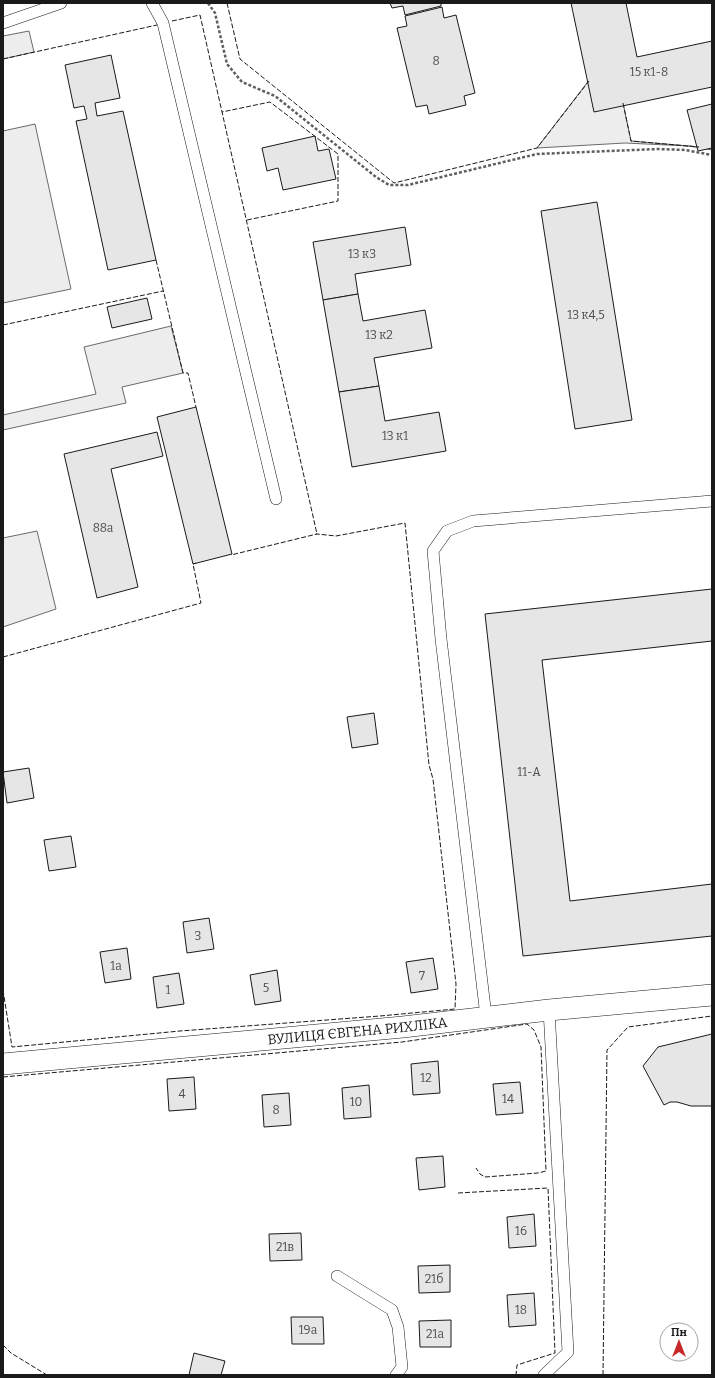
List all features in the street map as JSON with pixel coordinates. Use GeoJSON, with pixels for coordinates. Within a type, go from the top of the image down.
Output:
{"type":"FeatureCollection","features":[{"type":"Feature","properties":{"kind":"street","name":"ВУЛИЦЯ ЄВГЕНА РИХЛІКА"},"geometry":{"type":"LineString","coordinates":[[3,1064],[403,1027],[486,1016],[712,995]]}},
{"type":"Feature","properties":{"kind":"lane"},"geometry":{"type":"LineString","coordinates":[[3,23],[61,3]]}},
{"type":"Feature","properties":{"kind":"lane"},"geometry":{"type":"LineString","coordinates":[[152,3],[163,23],[276,499]]}},
{"type":"Feature","properties":{"kind":"lane"},"geometry":{"type":"LineString","coordinates":[[486,1016],[442,647],[433,551],[447,531],[472,521],[712,501]]}},
{"type":"Feature","properties":{"kind":"lane"},"geometry":{"type":"LineString","coordinates":[[544,1375],[568,1352],[549,1010]]}},
{"type":"Feature","properties":{"kind":"lane"},"geometry":{"type":"LineString","coordinates":[[337,1276],[392,1310],[398,1327],[402,1367],[396,1375]]}},
{"type":"Feature","properties":{"kind":"path"},"geometry":{"type":"LineString","coordinates":[[208,3],[215,13],[227,64],[242,82],[275,96],[388,185],[397,186],[422,182],[537,154],[658,149],[685,150],[712,154]]}},
{"type":"Feature","properties":{"kind":"shaded area"},"geometry":{"type":"Polygon","coordinates":[[[602,3],[631,141],[689,146],[625,143],[537,148],[593,75],[602,3]]]}},
{"type":"Feature","properties":{"kind":"shaded area"},"geometry":{"type":"Polygon","coordinates":[[[29,31],[34,52],[3,59],[3,36],[29,31]]]}},
{"type":"Feature","properties":{"kind":"shaded area"},"geometry":{"type":"Polygon","coordinates":[[[35,124],[71,289],[3,303],[3,131],[35,124]]]}},
{"type":"Feature","properties":{"kind":"shaded area"},"geometry":{"type":"Polygon","coordinates":[[[689,146],[712,148],[712,150],[689,146]]]}},
{"type":"Feature","properties":{"kind":"shaded area"},"geometry":{"type":"Polygon","coordinates":[[[171,326],[183,373],[122,387],[126,403],[3,430],[3,415],[96,394],[84,347],[171,326]]]}},
{"type":"Feature","properties":{"kind":"shaded area"},"geometry":{"type":"Polygon","coordinates":[[[37,531],[56,609],[3,627],[3,538],[37,531]]]}},
{"type":"Feature","properties":{"kind":"building"},"geometry":{"type":"Polygon","coordinates":[[[390,3],[441,3],[441,6],[405,15],[403,6],[392,8],[390,3]]]}},
{"type":"Feature","properties":{"kind":"building"},"geometry":{"type":"Polygon","coordinates":[[[571,3],[626,3],[637,57],[712,41],[712,87],[594,112],[571,3]]]}},
{"type":"Feature","properties":{"kind":"building"},"geometry":{"type":"Polygon","coordinates":[[[442,7],[444,18],[456,15],[475,93],[464,96],[466,105],[429,114],[427,105],[416,107],[397,28],[407,26],[405,16],[442,7]]]}},
{"type":"Feature","properties":{"kind":"building"},"geometry":{"type":"Polygon","coordinates":[[[111,55],[120,98],[95,103],[97,116],[123,111],[156,260],[108,270],[76,121],[87,119],[84,106],[74,108],[65,65],[111,55]]]}},
{"type":"Feature","properties":{"kind":"building"},"geometry":{"type":"Polygon","coordinates":[[[712,104],[712,148],[698,151],[687,110],[712,104]]]}},
{"type":"Feature","properties":{"kind":"building"},"geometry":{"type":"Polygon","coordinates":[[[315,136],[318,151],[329,149],[336,179],[283,190],[278,168],[267,171],[262,148],[315,136]]]}},
{"type":"Feature","properties":{"kind":"building"},"geometry":{"type":"Polygon","coordinates":[[[597,202],[632,420],[575,429],[541,211],[597,202]]]}},
{"type":"Feature","properties":{"kind":"building"},"geometry":{"type":"Polygon","coordinates":[[[405,227],[411,265],[355,274],[358,294],[323,300],[313,242],[405,227]]]}},
{"type":"Feature","properties":{"kind":"building"},"geometry":{"type":"Polygon","coordinates":[[[358,294],[363,321],[425,310],[432,348],[374,358],[379,386],[339,392],[323,300],[358,294]]]}},
{"type":"Feature","properties":{"kind":"building"},"geometry":{"type":"Polygon","coordinates":[[[147,298],[152,319],[112,328],[107,307],[147,298]]]}},
{"type":"Feature","properties":{"kind":"building"},"geometry":{"type":"Polygon","coordinates":[[[379,386],[385,421],[439,412],[446,451],[352,467],[339,392],[379,386]]]}},
{"type":"Feature","properties":{"kind":"building"},"geometry":{"type":"Polygon","coordinates":[[[196,407],[232,554],[193,564],[157,417],[196,407]]]}},
{"type":"Feature","properties":{"kind":"building"},"geometry":{"type":"Polygon","coordinates":[[[157,432],[163,456],[111,469],[138,587],[97,598],[64,454],[157,432]]]}},
{"type":"Feature","properties":{"kind":"building"},"geometry":{"type":"Polygon","coordinates":[[[712,589],[712,641],[542,660],[570,901],[712,884],[712,936],[523,956],[485,614],[712,589]]]}},
{"type":"Feature","properties":{"kind":"building"},"geometry":{"type":"Polygon","coordinates":[[[374,713],[378,744],[352,748],[347,717],[374,713]]]}},
{"type":"Feature","properties":{"kind":"building"},"geometry":{"type":"Polygon","coordinates":[[[29,768],[34,798],[7,803],[3,772],[29,768]]]}},
{"type":"Feature","properties":{"kind":"building"},"geometry":{"type":"Polygon","coordinates":[[[71,836],[76,867],[49,871],[44,840],[71,836]]]}},
{"type":"Feature","properties":{"kind":"building"},"geometry":{"type":"Polygon","coordinates":[[[209,918],[214,949],[187,953],[183,922],[209,918]]]}},
{"type":"Feature","properties":{"kind":"building"},"geometry":{"type":"Polygon","coordinates":[[[127,948],[131,979],[105,983],[100,952],[127,948]]]}},
{"type":"Feature","properties":{"kind":"building"},"geometry":{"type":"Polygon","coordinates":[[[433,958],[438,989],[411,993],[406,962],[433,958]]]}},
{"type":"Feature","properties":{"kind":"building"},"geometry":{"type":"Polygon","coordinates":[[[277,970],[281,1001],[255,1005],[250,975],[277,970]]]}},
{"type":"Feature","properties":{"kind":"building"},"geometry":{"type":"Polygon","coordinates":[[[179,973],[184,1004],[157,1008],[153,977],[179,973]]]}},
{"type":"Feature","properties":{"kind":"building"},"geometry":{"type":"Polygon","coordinates":[[[712,1034],[712,1106],[691,1106],[677,1102],[670,1102],[664,1105],[643,1066],[658,1047],[712,1034]]]}},
{"type":"Feature","properties":{"kind":"building"},"geometry":{"type":"Polygon","coordinates":[[[438,1061],[440,1093],[413,1095],[411,1064],[438,1061]]]}},
{"type":"Feature","properties":{"kind":"building"},"geometry":{"type":"Polygon","coordinates":[[[194,1077],[196,1109],[169,1111],[167,1079],[194,1077]]]}},
{"type":"Feature","properties":{"kind":"building"},"geometry":{"type":"Polygon","coordinates":[[[520,1082],[523,1113],[496,1115],[493,1084],[520,1082]]]}},
{"type":"Feature","properties":{"kind":"building"},"geometry":{"type":"Polygon","coordinates":[[[369,1085],[371,1117],[344,1119],[342,1088],[369,1085]]]}},
{"type":"Feature","properties":{"kind":"building"},"geometry":{"type":"Polygon","coordinates":[[[289,1093],[291,1125],[264,1127],[262,1095],[289,1093]]]}},
{"type":"Feature","properties":{"kind":"building"},"geometry":{"type":"Polygon","coordinates":[[[443,1156],[445,1187],[419,1190],[416,1158],[443,1156]]]}},
{"type":"Feature","properties":{"kind":"building"},"geometry":{"type":"Polygon","coordinates":[[[534,1214],[536,1246],[509,1248],[507,1217],[534,1214]]]}},
{"type":"Feature","properties":{"kind":"building"},"geometry":{"type":"Polygon","coordinates":[[[301,1233],[302,1260],[270,1261],[269,1234],[301,1233]]]}},
{"type":"Feature","properties":{"kind":"building"},"geometry":{"type":"Polygon","coordinates":[[[450,1265],[450,1292],[419,1293],[418,1266],[450,1265]]]}},
{"type":"Feature","properties":{"kind":"building"},"geometry":{"type":"Polygon","coordinates":[[[534,1293],[536,1325],[509,1327],[507,1295],[534,1293]]]}},
{"type":"Feature","properties":{"kind":"building"},"geometry":{"type":"Polygon","coordinates":[[[291,1317],[323,1317],[324,1344],[292,1344],[291,1317]]]}},
{"type":"Feature","properties":{"kind":"building"},"geometry":{"type":"Polygon","coordinates":[[[451,1320],[451,1347],[420,1347],[419,1321],[451,1320]]]}},
{"type":"Feature","properties":{"kind":"building"},"geometry":{"type":"Polygon","coordinates":[[[194,1353],[225,1361],[221,1375],[189,1375],[194,1353]]]}},
{"type":"Feature","properties":{"kind":"fence"},"geometry":{"type":"LineString","coordinates":[[227,3],[240,59],[394,183],[537,148],[589,81]]}},
{"type":"Feature","properties":{"kind":"fence"},"geometry":{"type":"LineString","coordinates":[[172,21],[200,15],[222,112]]}},
{"type":"Feature","properties":{"kind":"fence"},"geometry":{"type":"LineString","coordinates":[[3,59],[157,25]]}},
{"type":"Feature","properties":{"kind":"fence"},"geometry":{"type":"LineString","coordinates":[[247,220],[338,201],[338,154],[270,102],[222,112],[316,534]]}},
{"type":"Feature","properties":{"kind":"fence"},"geometry":{"type":"LineString","coordinates":[[623,103],[631,141],[699,147]]}},
{"type":"Feature","properties":{"kind":"fence"},"geometry":{"type":"LineString","coordinates":[[156,260],[183,373],[188,373],[196,407]]}},
{"type":"Feature","properties":{"kind":"fence"},"geometry":{"type":"LineString","coordinates":[[3,325],[163,291]]}},
{"type":"Feature","properties":{"kind":"fence"},"geometry":{"type":"LineString","coordinates":[[3,990],[12,1047],[180,1031],[455,1009],[456,984],[433,779],[429,765],[405,523],[336,536],[317,534],[231,555]]}},
{"type":"Feature","properties":{"kind":"fence"},"geometry":{"type":"LineString","coordinates":[[3,657],[201,603],[193,564],[196,563]]}},
{"type":"Feature","properties":{"kind":"fence"},"geometry":{"type":"LineString","coordinates":[[603,1375],[607,1050],[628,1027],[712,1016]]}},
{"type":"Feature","properties":{"kind":"fence"},"geometry":{"type":"LineString","coordinates":[[3,1077],[402,1042],[527,1024],[534,1030],[541,1047],[546,1171],[538,1173],[485,1177],[480,1174],[476,1168]]}},
{"type":"Feature","properties":{"kind":"fence"},"geometry":{"type":"LineString","coordinates":[[458,1193],[548,1188],[555,1353],[517,1365],[516,1375]]}},
{"type":"Feature","properties":{"kind":"fence"},"geometry":{"type":"LineString","coordinates":[[3,1345],[11,1353],[47,1375]]}}]}
